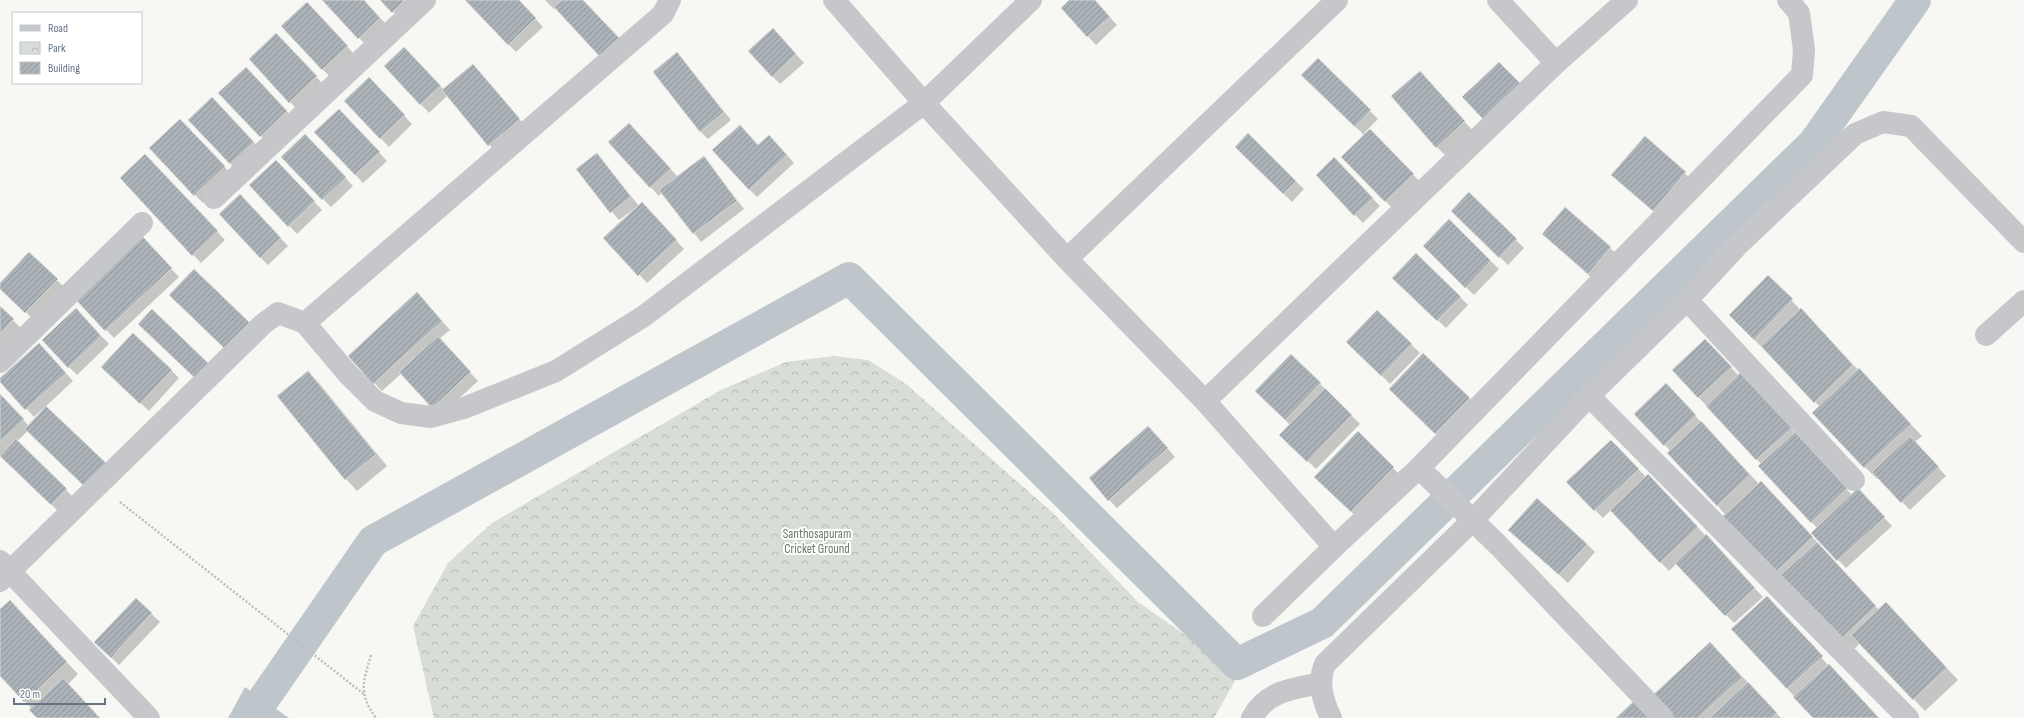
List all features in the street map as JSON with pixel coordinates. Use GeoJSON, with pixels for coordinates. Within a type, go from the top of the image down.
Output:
{"type":"FeatureCollection","features":[{"type":"Feature","properties":{"kind":"street"},"geometry":{"type":"LineString","coordinates":[[214,198],[425,0]]}},
{"type":"Feature","properties":{"kind":"street"},"geometry":{"type":"LineString","coordinates":[[304,323],[663,14],[670,0]]}},
{"type":"Feature","properties":{"kind":"street"},"geometry":{"type":"LineString","coordinates":[[834,0],[924,103],[1067,259],[1205,401],[1334,547]]}},
{"type":"Feature","properties":{"kind":"street"},"geometry":{"type":"LineString","coordinates":[[149,718],[3,571],[99,485],[272,316],[278,313],[285,314],[304,323],[347,373],[374,401],[401,413],[432,418],[464,408],[556,371],[644,316],[924,103],[1031,0]]}},
{"type":"Feature","properties":{"kind":"street"},"geometry":{"type":"LineString","coordinates":[[1067,259],[1337,0]]}},
{"type":"Feature","properties":{"kind":"street"},"geometry":{"type":"LineString","coordinates":[[1498,0],[1556,63]]}},
{"type":"Feature","properties":{"kind":"street"},"geometry":{"type":"LineString","coordinates":[[1205,401],[1556,63],[1627,0]]}},
{"type":"Feature","properties":{"kind":"street"},"geometry":{"type":"LineString","coordinates":[[1263,616],[1334,547],[1422,471],[1802,75],[1804,50],[1799,13],[1788,0]]}},
{"type":"Feature","properties":{"kind":"street"},"geometry":{"type":"LineString","coordinates":[[1331,718],[1322,698],[1322,671],[1325,664],[1473,520],[1589,396],[1687,300],[1738,245],[1855,134],[1883,122],[1911,126],[2024,242]]}},
{"type":"Feature","properties":{"kind":"street"},"geometry":{"type":"LineString","coordinates":[[0,362],[142,223]]}},
{"type":"Feature","properties":{"kind":"street"},"geometry":{"type":"LineString","coordinates":[[1687,300],[1854,480]]}},
{"type":"Feature","properties":{"kind":"street"},"geometry":{"type":"LineString","coordinates":[[1986,335],[2024,301]]}},
{"type":"Feature","properties":{"kind":"street"},"geometry":{"type":"LineString","coordinates":[[1589,396],[1908,718]]}},
{"type":"Feature","properties":{"kind":"street"},"geometry":{"type":"LineString","coordinates":[[1422,471],[1473,520],[1664,718]]}},
{"type":"Feature","properties":{"kind":"street"},"geometry":{"type":"LineString","coordinates":[[1252,718],[1256,711],[1279,691],[1321,683]]}},
{"type":"Feature","properties":{"kind":"path"},"geometry":{"type":"LineString","coordinates":[[99,485],[365,695]]}},
{"type":"Feature","properties":{"kind":"path"},"geometry":{"type":"LineString","coordinates":[[371,655],[362,684],[368,707],[376,718]]}},
{"type":"Feature","properties":{"kind":"green space","name":"Santhosapuram Cricket Ground"},"geometry":{"type":"Polygon","coordinates":[[[834,356],[868,360],[906,384],[1054,514],[1138,602],[1240,672],[1214,718],[434,718],[413,626],[448,563],[492,523],[721,390],[786,362],[834,356]]]}},
{"type":"Feature","properties":{"kind":"shaded area"},"geometry":{"type":"Polygon","coordinates":[[[245,687],[289,718],[228,718],[245,687]]]}},
{"type":"Feature","properties":{"kind":"building"},"geometry":{"type":"Polygon","coordinates":[[[322,0],[364,0],[380,18],[358,39],[322,0]]]}},
{"type":"Feature","properties":{"kind":"building"},"geometry":{"type":"Polygon","coordinates":[[[380,0],[405,0],[392,13],[380,0]]]}},
{"type":"Feature","properties":{"kind":"building"},"geometry":{"type":"Polygon","coordinates":[[[465,0],[519,0],[536,18],[508,45],[465,0]]]}},
{"type":"Feature","properties":{"kind":"building"},"geometry":{"type":"Polygon","coordinates":[[[562,0],[583,0],[623,42],[603,60],[554,7],[562,0]]]}},
{"type":"Feature","properties":{"kind":"building"},"geometry":{"type":"Polygon","coordinates":[[[1069,0],[1095,0],[1110,17],[1087,37],[1061,8],[1069,0]]]}},
{"type":"Feature","properties":{"kind":"building"},"geometry":{"type":"Polygon","coordinates":[[[307,2],[348,46],[322,70],[281,26],[307,2]]]}},
{"type":"Feature","properties":{"kind":"building"},"geometry":{"type":"Polygon","coordinates":[[[773,28],[796,54],[772,77],[748,51],[773,28]]]}},
{"type":"Feature","properties":{"kind":"building"},"geometry":{"type":"Polygon","coordinates":[[[276,33],[317,76],[289,103],[249,59],[276,33]]]}},
{"type":"Feature","properties":{"kind":"building"},"geometry":{"type":"Polygon","coordinates":[[[404,47],[441,86],[420,105],[384,66],[404,47]]]}},
{"type":"Feature","properties":{"kind":"building"},"geometry":{"type":"Polygon","coordinates":[[[677,52],[724,112],[700,132],[653,72],[677,52]]]}},
{"type":"Feature","properties":{"kind":"building"},"geometry":{"type":"Polygon","coordinates":[[[1318,58],[1371,110],[1355,127],[1301,75],[1318,58]]]}},
{"type":"Feature","properties":{"kind":"building"},"geometry":{"type":"Polygon","coordinates":[[[1499,62],[1520,83],[1483,119],[1462,97],[1499,62]]]}},
{"type":"Feature","properties":{"kind":"building"},"geometry":{"type":"Polygon","coordinates":[[[473,64],[520,119],[488,146],[442,90],[473,64]]]}},
{"type":"Feature","properties":{"kind":"building"},"geometry":{"type":"Polygon","coordinates":[[[246,67],[287,111],[260,137],[218,93],[246,67]]]}},
{"type":"Feature","properties":{"kind":"building"},"geometry":{"type":"Polygon","coordinates":[[[1420,71],[1465,121],[1436,148],[1391,96],[1420,71]]]}},
{"type":"Feature","properties":{"kind":"building"},"geometry":{"type":"Polygon","coordinates":[[[369,77],[405,115],[380,139],[344,101],[369,77]]]}},
{"type":"Feature","properties":{"kind":"building"},"geometry":{"type":"Polygon","coordinates":[[[212,97],[254,142],[230,164],[188,120],[212,97]]]}},
{"type":"Feature","properties":{"kind":"building"},"geometry":{"type":"Polygon","coordinates":[[[339,109],[380,152],[355,175],[314,132],[339,109]]]}},
{"type":"Feature","properties":{"kind":"building"},"geometry":{"type":"Polygon","coordinates":[[[180,119],[225,166],[194,196],[149,148],[180,119]]]}},
{"type":"Feature","properties":{"kind":"building"},"geometry":{"type":"Polygon","coordinates":[[[629,123],[671,169],[650,188],[608,142],[629,123]]]}},
{"type":"Feature","properties":{"kind":"building"},"geometry":{"type":"Polygon","coordinates":[[[740,125],[758,145],[769,135],[787,155],[749,190],[712,150],[740,125]]]}},
{"type":"Feature","properties":{"kind":"building"},"geometry":{"type":"Polygon","coordinates":[[[1370,129],[1414,174],[1385,202],[1341,157],[1370,129]]]}},
{"type":"Feature","properties":{"kind":"building"},"geometry":{"type":"Polygon","coordinates":[[[1248,133],[1296,181],[1283,194],[1235,147],[1248,133]]]}},
{"type":"Feature","properties":{"kind":"building"},"geometry":{"type":"Polygon","coordinates":[[[305,134],[346,177],[322,200],[281,157],[305,134]]]}},
{"type":"Feature","properties":{"kind":"building"},"geometry":{"type":"Polygon","coordinates":[[[1645,136],[1686,172],[1653,211],[1611,175],[1645,136]]]}},
{"type":"Feature","properties":{"kind":"building"},"geometry":{"type":"Polygon","coordinates":[[[597,153],[631,197],[610,213],[576,169],[597,153]]]}},
{"type":"Feature","properties":{"kind":"building"},"geometry":{"type":"Polygon","coordinates":[[[145,154],[218,231],[192,256],[120,178],[145,154]]]}},
{"type":"Feature","properties":{"kind":"building"},"geometry":{"type":"Polygon","coordinates":[[[704,156],[737,201],[693,234],[659,190],[704,156]]]}},
{"type":"Feature","properties":{"kind":"building"},"geometry":{"type":"Polygon","coordinates":[[[1334,157],[1373,198],[1354,216],[1316,175],[1334,157]]]}},
{"type":"Feature","properties":{"kind":"building"},"geometry":{"type":"Polygon","coordinates":[[[276,160],[315,201],[288,227],[249,185],[276,160]]]}},
{"type":"Feature","properties":{"kind":"building"},"geometry":{"type":"Polygon","coordinates":[[[1469,192],[1517,239],[1499,258],[1451,211],[1469,192]]]}},
{"type":"Feature","properties":{"kind":"building"},"geometry":{"type":"Polygon","coordinates":[[[240,194],[281,238],[260,258],[219,214],[240,194]]]}},
{"type":"Feature","properties":{"kind":"building"},"geometry":{"type":"Polygon","coordinates":[[[642,202],[677,240],[638,276],[603,238],[642,202]]]}},
{"type":"Feature","properties":{"kind":"building"},"geometry":{"type":"Polygon","coordinates":[[[1565,207],[1611,247],[1588,274],[1542,234],[1565,207]]]}},
{"type":"Feature","properties":{"kind":"building"},"geometry":{"type":"Polygon","coordinates":[[[1449,219],[1491,261],[1465,288],[1423,246],[1449,219]]]}},
{"type":"Feature","properties":{"kind":"building"},"geometry":{"type":"Polygon","coordinates":[[[143,237],[172,268],[105,331],[76,300],[143,237]]]}},
{"type":"Feature","properties":{"kind":"building"},"geometry":{"type":"Polygon","coordinates":[[[29,252],[58,279],[25,313],[0,289],[0,283],[29,252]]]}},
{"type":"Feature","properties":{"kind":"building"},"geometry":{"type":"Polygon","coordinates":[[[1416,253],[1461,297],[1437,321],[1392,278],[1416,253]]]}},
{"type":"Feature","properties":{"kind":"building"},"geometry":{"type":"Polygon","coordinates":[[[194,269],[250,323],[225,349],[169,295],[194,269]]]}},
{"type":"Feature","properties":{"kind":"building"},"geometry":{"type":"Polygon","coordinates":[[[1768,275],[1793,299],[1754,340],[1729,315],[1768,275]]]}},
{"type":"Feature","properties":{"kind":"building"},"geometry":{"type":"Polygon","coordinates":[[[417,292],[442,321],[373,384],[348,356],[417,292]]]}},
{"type":"Feature","properties":{"kind":"building"},"geometry":{"type":"Polygon","coordinates":[[[0,306],[14,319],[0,334],[0,306]]]}},
{"type":"Feature","properties":{"kind":"building"},"geometry":{"type":"Polygon","coordinates":[[[76,308],[101,336],[68,368],[42,340],[76,308]]]}},
{"type":"Feature","properties":{"kind":"building"},"geometry":{"type":"Polygon","coordinates":[[[1801,308],[1853,365],[1814,403],[1761,346],[1801,308]]]}},
{"type":"Feature","properties":{"kind":"building"},"geometry":{"type":"Polygon","coordinates":[[[152,309],[211,366],[198,381],[138,324],[152,309]]]}},
{"type":"Feature","properties":{"kind":"building"},"geometry":{"type":"Polygon","coordinates":[[[1377,310],[1412,344],[1381,376],[1346,342],[1377,310]]]}},
{"type":"Feature","properties":{"kind":"building"},"geometry":{"type":"Polygon","coordinates":[[[133,333],[172,370],[140,404],[101,367],[133,333]]]}},
{"type":"Feature","properties":{"kind":"building"},"geometry":{"type":"Polygon","coordinates":[[[438,336],[471,372],[432,408],[399,372],[438,336]]]}},
{"type":"Feature","properties":{"kind":"building"},"geometry":{"type":"Polygon","coordinates":[[[1705,339],[1732,367],[1698,398],[1672,370],[1705,339]]]}},
{"type":"Feature","properties":{"kind":"building"},"geometry":{"type":"Polygon","coordinates":[[[39,343],[66,373],[25,410],[0,382],[0,378],[39,343]]]}},
{"type":"Feature","properties":{"kind":"building"},"geometry":{"type":"Polygon","coordinates":[[[1423,353],[1470,398],[1435,434],[1389,389],[1423,353]]]}},
{"type":"Feature","properties":{"kind":"building"},"geometry":{"type":"Polygon","coordinates":[[[1291,354],[1321,383],[1285,420],[1255,391],[1291,354]]]}},
{"type":"Feature","properties":{"kind":"building"},"geometry":{"type":"Polygon","coordinates":[[[1859,368],[1911,424],[1864,468],[1812,413],[1859,368]]]}},
{"type":"Feature","properties":{"kind":"building"},"geometry":{"type":"Polygon","coordinates":[[[308,371],[376,454],[345,480],[277,396],[308,371]]]}},
{"type":"Feature","properties":{"kind":"building"},"geometry":{"type":"Polygon","coordinates":[[[1740,373],[1792,428],[1756,460],[1706,406],[1740,373]]]}},
{"type":"Feature","properties":{"kind":"building"},"geometry":{"type":"Polygon","coordinates":[[[1666,383],[1696,415],[1664,446],[1634,414],[1666,383]]]}},
{"type":"Feature","properties":{"kind":"building"},"geometry":{"type":"Polygon","coordinates":[[[1325,388],[1352,415],[1307,462],[1279,435],[1325,388]]]}},
{"type":"Feature","properties":{"kind":"building"},"geometry":{"type":"Polygon","coordinates":[[[0,394],[24,419],[0,442],[0,394]]]}},
{"type":"Feature","properties":{"kind":"building"},"geometry":{"type":"Polygon","coordinates":[[[46,406],[107,464],[85,487],[25,429],[46,406]]]}},
{"type":"Feature","properties":{"kind":"building"},"geometry":{"type":"Polygon","coordinates":[[[1701,421],[1750,475],[1717,506],[1667,453],[1701,421]]]}},
{"type":"Feature","properties":{"kind":"building"},"geometry":{"type":"Polygon","coordinates":[[[1148,426],[1168,448],[1108,501],[1089,478],[1148,426]]]}},
{"type":"Feature","properties":{"kind":"building"},"geometry":{"type":"Polygon","coordinates":[[[1358,431],[1394,467],[1351,512],[1314,477],[1358,431]]]}},
{"type":"Feature","properties":{"kind":"building"},"geometry":{"type":"Polygon","coordinates":[[[1795,432],[1847,488],[1811,523],[1758,466],[1795,432]]]}},
{"type":"Feature","properties":{"kind":"building"},"geometry":{"type":"Polygon","coordinates":[[[1910,436],[1939,467],[1901,503],[1872,472],[1910,436]]]}},
{"type":"Feature","properties":{"kind":"building"},"geometry":{"type":"Polygon","coordinates":[[[16,439],[67,489],[51,505],[0,456],[16,439]]]}},
{"type":"Feature","properties":{"kind":"building"},"geometry":{"type":"Polygon","coordinates":[[[1611,440],[1639,469],[1594,511],[1566,482],[1611,440]]]}},
{"type":"Feature","properties":{"kind":"building"},"geometry":{"type":"Polygon","coordinates":[[[1648,474],[1698,527],[1660,563],[1610,510],[1648,474]]]}},
{"type":"Feature","properties":{"kind":"building"},"geometry":{"type":"Polygon","coordinates":[[[1761,481],[1813,537],[1774,574],[1721,518],[1761,481]]]}},
{"type":"Feature","properties":{"kind":"building"},"geometry":{"type":"Polygon","coordinates":[[[1858,488],[1885,517],[1837,561],[1811,533],[1858,488]]]}},
{"type":"Feature","properties":{"kind":"building"},"geometry":{"type":"Polygon","coordinates":[[[1537,498],[1587,544],[1559,575],[1508,530],[1537,498]]]}},
{"type":"Feature","properties":{"kind":"building"},"geometry":{"type":"Polygon","coordinates":[[[1706,534],[1755,588],[1725,616],[1675,563],[1706,534]]]}},
{"type":"Feature","properties":{"kind":"building"},"geometry":{"type":"Polygon","coordinates":[[[1817,542],[1876,606],[1841,639],[1781,575],[1817,542]]]}},
{"type":"Feature","properties":{"kind":"building"},"geometry":{"type":"Polygon","coordinates":[[[1767,596],[1823,656],[1787,689],[1731,629],[1767,596]]]}},
{"type":"Feature","properties":{"kind":"building"},"geometry":{"type":"Polygon","coordinates":[[[136,598],[152,613],[111,658],[94,642],[136,598]]]}},
{"type":"Feature","properties":{"kind":"building"},"geometry":{"type":"Polygon","coordinates":[[[10,600],[67,662],[24,702],[0,676],[0,609],[10,600]]]}},
{"type":"Feature","properties":{"kind":"building"},"geometry":{"type":"Polygon","coordinates":[[[1886,602],[1947,668],[1913,700],[1851,635],[1886,602]]]}},
{"type":"Feature","properties":{"kind":"building"},"geometry":{"type":"Polygon","coordinates":[[[1710,642],[1742,677],[1698,718],[1673,718],[1652,696],[1710,642]]]}},
{"type":"Feature","properties":{"kind":"building"},"geometry":{"type":"Polygon","coordinates":[[[1829,664],[1879,718],[1813,718],[1793,697],[1829,664]]]}},
{"type":"Feature","properties":{"kind":"building"},"geometry":{"type":"Polygon","coordinates":[[[63,678],[100,718],[37,718],[29,710],[63,678]]]}},
{"type":"Feature","properties":{"kind":"building"},"geometry":{"type":"Polygon","coordinates":[[[1748,682],[1777,713],[1772,718],[1710,718],[1748,682]]]}},
{"type":"Feature","properties":{"kind":"building"},"geometry":{"type":"Polygon","coordinates":[[[1634,701],[1649,718],[1616,718],[1634,701]]]}},
{"type":"Feature","properties":{"kind":"waterway"},"geometry":{"type":"LineString","coordinates":[[263,700],[373,541],[849,278],[1237,664],[1322,623],[1814,143],[1915,0]]}}]}
